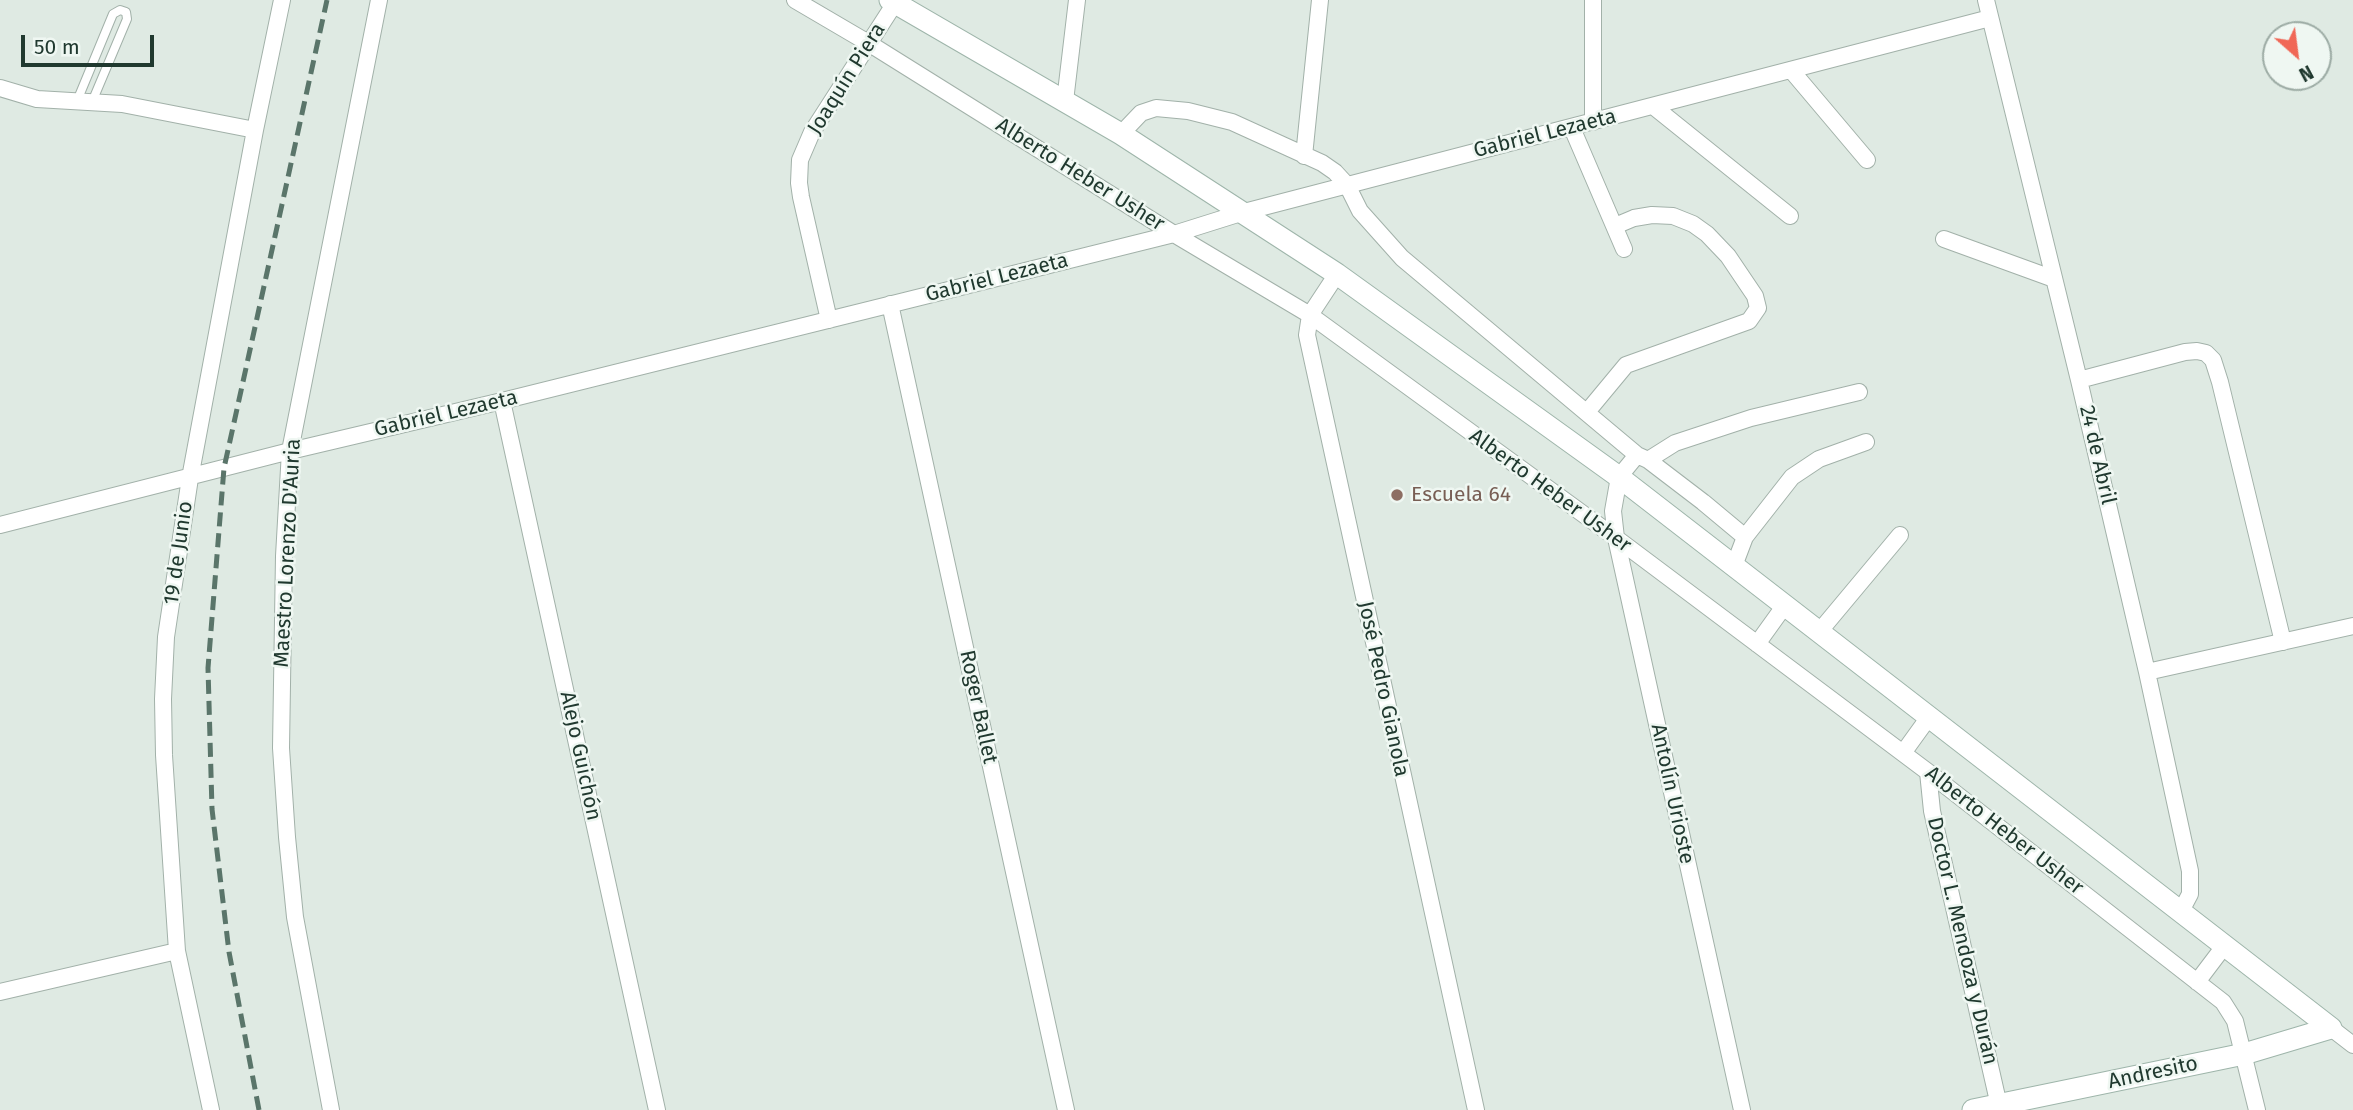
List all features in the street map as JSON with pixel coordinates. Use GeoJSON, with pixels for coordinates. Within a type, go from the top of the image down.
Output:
{"type":"FeatureCollection","features":[{"type":"Feature","properties":{"kind":"street","name":"19 de Junio"},"geometry":{"type":"LineString","coordinates":[[211,1110],[177,951],[167,818],[163,699],[166,637],[190,478],[282,0]]}},
{"type":"Feature","properties":{"kind":"street","name":"Maestro Lorenzo D'Auria"},"geometry":{"type":"LineString","coordinates":[[331,1110],[295,917],[281,748],[284,556],[290,451],[379,0]]}},
{"type":"Feature","properties":{"kind":"street","name":"Alberto Heber Usher"},"geometry":{"type":"LineString","coordinates":[[795,0],[1310,315],[1616,538],[1903,753],[2223,1002],[2235,1021],[2244,1054]]}},
{"type":"Feature","properties":{"kind":"street"},"geometry":{"type":"LineString","coordinates":[[1065,101],[1077,0]]}},
{"type":"Feature","properties":{"kind":"street"},"geometry":{"type":"LineString","coordinates":[[1304,156],[1320,0]]}},
{"type":"Feature","properties":{"kind":"street"},"geometry":{"type":"LineString","coordinates":[[1593,0],[1593,122]]}},
{"type":"Feature","properties":{"kind":"street","name":"24 de Abril"},"geometry":{"type":"LineString","coordinates":[[1986,0],[2079,380],[2190,871],[2190,894],[2181,911]]}},
{"type":"Feature","properties":{"kind":"street"},"geometry":{"type":"LineString","coordinates":[[892,2],[1121,134],[1338,274],[1619,477],[2353,1045]]}},
{"type":"Feature","properties":{"kind":"street","name":"Joaquín Piera"},"geometry":{"type":"LineString","coordinates":[[829,320],[801,197],[800,160],[812,132],[870,44],[892,2]]}},
{"type":"Feature","properties":{"kind":"street","name":"Gabriel Lezaeta"},"geometry":{"type":"LineString","coordinates":[[0,525],[1174,234],[1244,212],[1990,18]]}},
{"type":"Feature","properties":{"kind":"street"},"geometry":{"type":"LineString","coordinates":[[1791,70],[1867,160]]}},
{"type":"Feature","properties":{"kind":"street"},"geometry":{"type":"LineString","coordinates":[[0,88],[37,99],[122,104],[255,130]]}},
{"type":"Feature","properties":{"kind":"street"},"geometry":{"type":"LineString","coordinates":[[1653,106],[1790,216]]}},
{"type":"Feature","properties":{"kind":"street"},"geometry":{"type":"LineString","coordinates":[[1121,134],[1140,113],[1156,108],[1188,111],[1232,122],[1322,163],[1347,185],[1360,211],[1402,258],[1642,458],[1745,537]]}},
{"type":"Feature","properties":{"kind":"street"},"geometry":{"type":"LineString","coordinates":[[1572,128],[1624,249]]}},
{"type":"Feature","properties":{"kind":"street"},"geometry":{"type":"LineString","coordinates":[[1587,412],[1626,365],[1749,321],[1758,308],[1755,296],[1728,256],[1693,224],[1673,216],[1653,215],[1634,218],[1615,226]]}},
{"type":"Feature","properties":{"kind":"street"},"geometry":{"type":"LineString","coordinates":[[1944,239],[2054,279]]}},
{"type":"Feature","properties":{"kind":"street"},"geometry":{"type":"LineString","coordinates":[[1310,315],[1338,274]]}},
{"type":"Feature","properties":{"kind":"street","name":"Roger Ballet"},"geometry":{"type":"LineString","coordinates":[[890,304],[1066,1110]]}},
{"type":"Feature","properties":{"kind":"street","name":"José Pedro Gianola"},"geometry":{"type":"LineString","coordinates":[[1310,315],[1307,335],[1476,1110]]}},
{"type":"Feature","properties":{"kind":"street"},"geometry":{"type":"LineString","coordinates":[[2079,380],[2185,352],[2197,351],[2213,360],[2283,642]]}},
{"type":"Feature","properties":{"kind":"street"},"geometry":{"type":"LineString","coordinates":[[1619,477],[1642,458],[1675,443],[1738,422],[1859,392]]}},
{"type":"Feature","properties":{"kind":"street","name":"Alejo Guichón"},"geometry":{"type":"LineString","coordinates":[[502,401],[657,1110]]}},
{"type":"Feature","properties":{"kind":"street"},"geometry":{"type":"LineString","coordinates":[[1734,566],[1745,537],[1792,477],[1819,459],[1866,442]]}},
{"type":"Feature","properties":{"kind":"street","name":"Antolín Urioste"},"geometry":{"type":"LineString","coordinates":[[1619,477],[1613,511],[1616,538],[1742,1110]]}},
{"type":"Feature","properties":{"kind":"street"},"geometry":{"type":"LineString","coordinates":[[1819,632],[1900,535]]}},
{"type":"Feature","properties":{"kind":"street"},"geometry":{"type":"LineString","coordinates":[[1757,644],[1785,605]]}},
{"type":"Feature","properties":{"kind":"street"},"geometry":{"type":"LineString","coordinates":[[2147,672],[2353,626]]}},
{"type":"Feature","properties":{"kind":"street"},"geometry":{"type":"LineString","coordinates":[[1903,753],[1930,717]]}},
{"type":"Feature","properties":{"kind":"street","name":"Doctor L. Mendoza y Durán"},"geometry":{"type":"LineString","coordinates":[[1928,772],[1932,811],[2000,1107]]}},
{"type":"Feature","properties":{"kind":"street"},"geometry":{"type":"LineString","coordinates":[[2197,982],[2225,945]]}},
{"type":"Feature","properties":{"kind":"street"},"geometry":{"type":"LineString","coordinates":[[0,992],[177,951]]}},
{"type":"Feature","properties":{"kind":"street","name":"Andresito"},"geometry":{"type":"LineString","coordinates":[[1973,1110],[2000,1107],[2244,1054],[2331,1028]]}},
{"type":"Feature","properties":{"kind":"street"},"geometry":{"type":"LineString","coordinates":[[2244,1054],[2257,1110]]}},
{"type":"Feature","properties":{"kind":"lane"},"geometry":{"type":"LineString","coordinates":[[120,10],[126,12],[127,19],[85,101],[113,14],[120,10]]}},
{"type":"Feature","properties":{"kind":"railway"},"geometry":{"type":"LineString","coordinates":[[259,1110],[229,952],[212,809],[208,668],[224,468],[327,0]]}},
{"type":"Feature","properties":{"kind":"place","name":"Escuela 64"},"geometry":{"type":"Point","coordinates":[1397,495]}}]}
